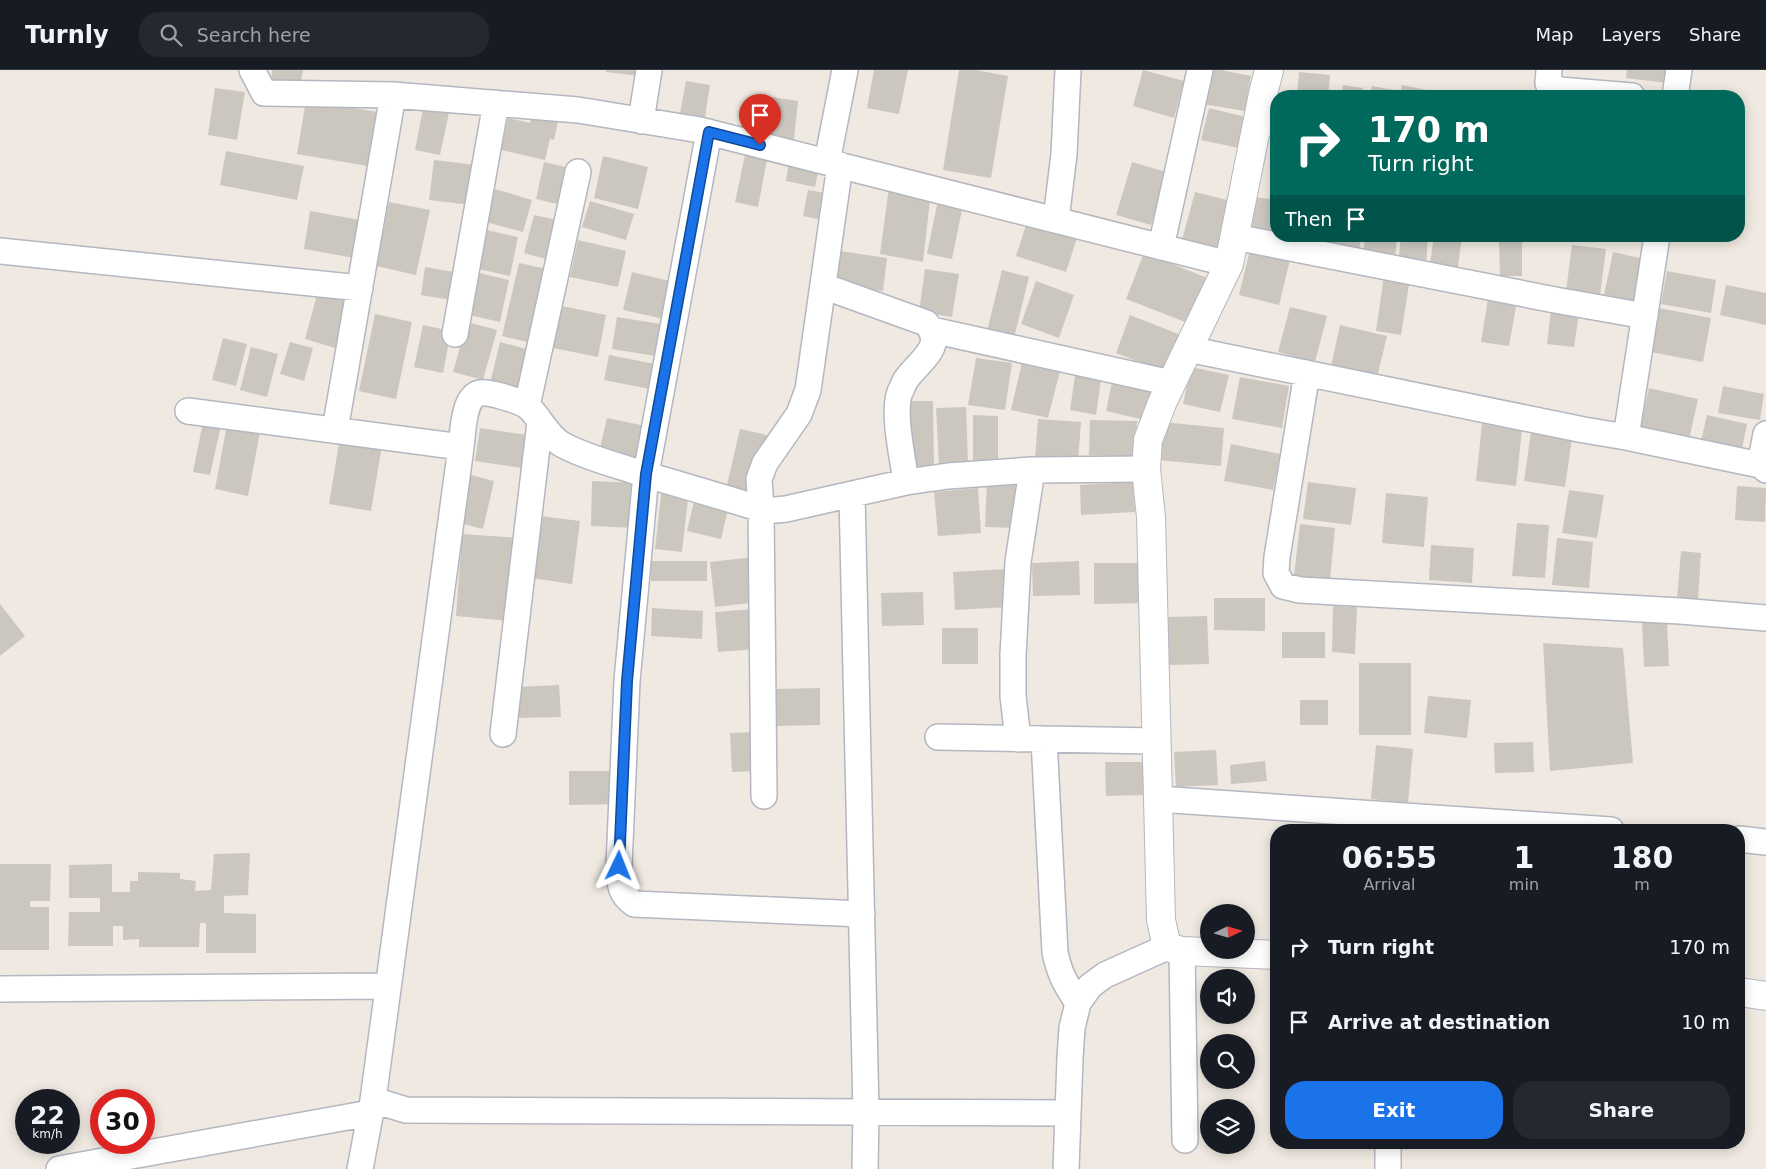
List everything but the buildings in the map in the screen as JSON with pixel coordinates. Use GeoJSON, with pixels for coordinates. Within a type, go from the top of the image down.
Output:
{"type":"FeatureCollection","features":[{"type":"Feature","properties":{"kind":"street"},"geometry":{"type":"LineString","coordinates":[[252,70],[264,93],[393,95],[578,110],[709,132],[1229,264]]}},
{"type":"Feature","properties":{"kind":"street"},"geometry":{"type":"LineString","coordinates":[[640,121],[648,70]]}},
{"type":"Feature","properties":{"kind":"street"},"geometry":{"type":"LineString","coordinates":[[764,796],[761,508],[759,479],[765,463],[799,414],[808,390],[823,286],[834,163],[845,70]]}},
{"type":"Feature","properties":{"kind":"street"},"geometry":{"type":"LineString","coordinates":[[1056,220],[1064,154],[1068,70]]}},
{"type":"Feature","properties":{"kind":"street"},"geometry":{"type":"LineString","coordinates":[[1161,247],[1200,70]]}},
{"type":"Feature","properties":{"kind":"street"},"geometry":{"type":"LineString","coordinates":[[1185,1140],[1175,949],[1161,920],[1155,741],[1151,517],[1146,469],[1148,440],[1171,383],[1229,264],[1267,122],[1270,70]]}},
{"type":"Feature","properties":{"kind":"street"},"geometry":{"type":"LineString","coordinates":[[1548,70],[1548,83],[1559,90]]}},
{"type":"Feature","properties":{"kind":"street"},"geometry":{"type":"LineString","coordinates":[[1676,90],[1679,70]]}},
{"type":"Feature","properties":{"kind":"street"},"geometry":{"type":"LineString","coordinates":[[335,430],[393,95]]}},
{"type":"Feature","properties":{"kind":"street"},"geometry":{"type":"LineString","coordinates":[[455,334],[496,103]]}},
{"type":"Feature","properties":{"kind":"street"},"geometry":{"type":"LineString","coordinates":[[709,132],[646,474],[627,681],[619,866],[621,888],[626,898],[634,904],[862,914]]}},
{"type":"Feature","properties":{"kind":"street"},"geometry":{"type":"LineString","coordinates":[[503,734],[533,414],[578,172]]}},
{"type":"Feature","properties":{"kind":"street"},"geometry":{"type":"LineString","coordinates":[[1235,237],[1645,316]]}},
{"type":"Feature","properties":{"kind":"street"},"geometry":{"type":"LineString","coordinates":[[1626,437],[1656,242]]}},
{"type":"Feature","properties":{"kind":"street"},"geometry":{"type":"LineString","coordinates":[[0,251],[360,288]]}},
{"type":"Feature","properties":{"kind":"street"},"geometry":{"type":"LineString","coordinates":[[823,286],[926,323],[932,330],[934,340],[929,353],[905,381],[899,396],[898,420],[906,482]]}},
{"type":"Feature","properties":{"kind":"street"},"geometry":{"type":"LineString","coordinates":[[932,330],[1171,383]]}},
{"type":"Feature","properties":{"kind":"street"},"geometry":{"type":"LineString","coordinates":[[1188,349],[1626,437],[1763,467],[1766,434]]}},
{"type":"Feature","properties":{"kind":"street"},"geometry":{"type":"LineString","coordinates":[[1307,373],[1277,556],[1276,573],[1283,586],[1300,590],[1680,611],[1766,618]]}},
{"type":"Feature","properties":{"kind":"street"},"geometry":{"type":"LineString","coordinates":[[360,1169],[372,1106],[467,403],[473,396],[480,393],[492,393],[533,414],[561,444],[588,455],[761,508],[776,510],[906,482],[948,476],[1032,470],[1146,469]]}},
{"type":"Feature","properties":{"kind":"street"},"geometry":{"type":"LineString","coordinates":[[188,411],[461,447]]}},
{"type":"Feature","properties":{"kind":"street"},"geometry":{"type":"LineString","coordinates":[[1018,739],[1013,696],[1013,655],[1018,562],[1032,470]]}},
{"type":"Feature","properties":{"kind":"street"},"geometry":{"type":"LineString","coordinates":[[852,495],[866,1112],[865,1169]]}},
{"type":"Feature","properties":{"kind":"street"},"geometry":{"type":"LineString","coordinates":[[938,737],[1155,741]]}},
{"type":"Feature","properties":{"kind":"street"},"geometry":{"type":"LineString","coordinates":[[1044,739],[1055,952],[1058,969],[1078,1003]]}},
{"type":"Feature","properties":{"kind":"street"},"geometry":{"type":"LineString","coordinates":[[1158,799],[1399,823],[1429,824]]}},
{"type":"Feature","properties":{"kind":"street"},"geometry":{"type":"LineString","coordinates":[[1745,840],[1766,842]]}},
{"type":"Feature","properties":{"kind":"street"},"geometry":{"type":"LineString","coordinates":[[1066,1169],[1072,1035],[1078,1003],[1090,986],[1105,975],[1175,949],[1270,955]]}},
{"type":"Feature","properties":{"kind":"street"},"geometry":{"type":"LineString","coordinates":[[0,989],[388,986]]}},
{"type":"Feature","properties":{"kind":"street"},"geometry":{"type":"LineString","coordinates":[[1745,993],[1766,996]]}},
{"type":"Feature","properties":{"kind":"street"},"geometry":{"type":"LineString","coordinates":[[60,1169],[114,1164],[372,1106],[406,1110],[1068,1113]]}},
{"type":"Feature","properties":{"kind":"street"},"geometry":{"type":"LineString","coordinates":[[1388,1149],[1388,1169]]}},
{"type":"Feature","properties":{"kind":"route"},"geometry":{"type":"LineString","coordinates":[[619,866],[627,681],[646,474],[709,132],[760,145]]}}]}
